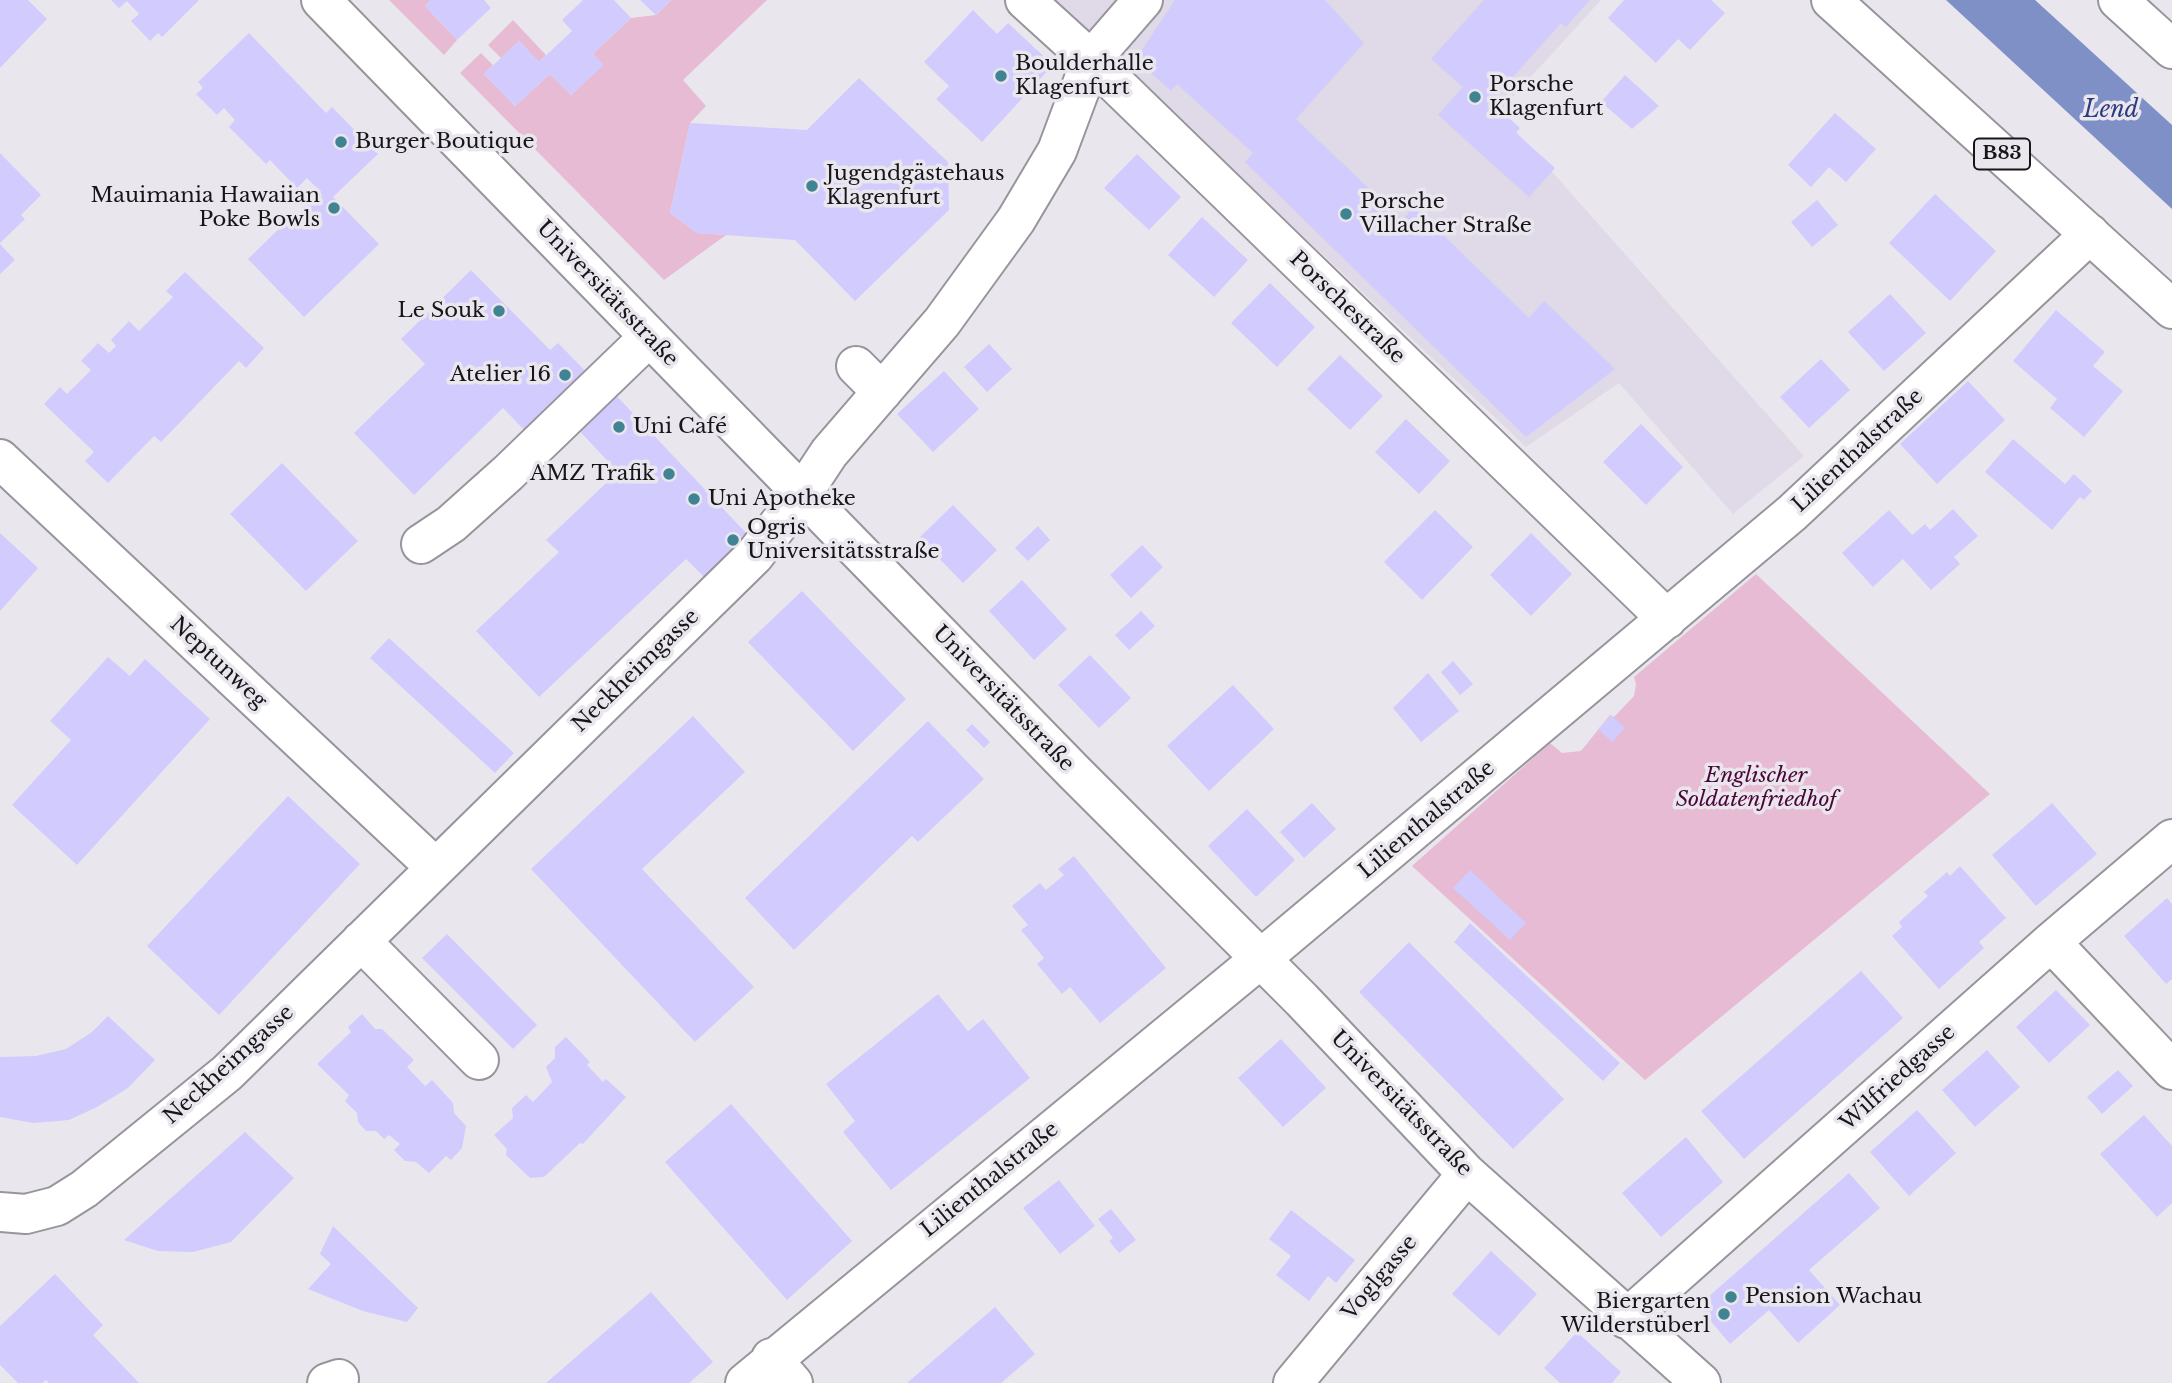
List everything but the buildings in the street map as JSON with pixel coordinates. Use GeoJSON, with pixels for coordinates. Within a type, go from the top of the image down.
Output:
{"type":"FeatureCollection","features":[{"type":"Feature","properties":{"kind":"street","name":"Universitätsstraße"},"geometry":{"type":"LineString","coordinates":[[321,0],[802,494],[1261,959],[1467,1174],[1626,1319],[1701,1383]]}},
{"type":"Feature","properties":{"kind":"street","name":"Porschestraße"},"geometry":{"type":"LineString","coordinates":[[1025,0],[1091,60],[1668,619]]}},
{"type":"Feature","properties":{"kind":"street","name":"Neckheimgasse"},"geometry":{"type":"LineString","coordinates":[[0,1212],[26,1214],[57,1206],[84,1189],[227,1073],[754,556],[802,494],[869,379],[942,322],[1016,220],[1057,151],[1091,60],[1143,0]]}},
{"type":"Feature","properties":{"kind":"street","name":"B83"},"geometry":{"type":"LineString","coordinates":[[1831,0],[2172,309]]}},
{"type":"Feature","properties":{"kind":"street"},"geometry":{"type":"LineString","coordinates":[[2118,0],[2172,50]]}},
{"type":"Feature","properties":{"kind":"street","name":"Lilienthalstraße"},"geometry":{"type":"LineString","coordinates":[[770,1375],[1792,513],[2090,234]]}},
{"type":"Feature","properties":{"kind":"street"},"geometry":{"type":"LineString","coordinates":[[421,544],[451,524],[508,473],[649,337]]}},
{"type":"Feature","properties":{"kind":"street","name":"Neptunweg"},"geometry":{"type":"LineString","coordinates":[[0,459],[436,868]]}},
{"type":"Feature","properties":{"kind":"street","name":"Wilfriedgasse"},"geometry":{"type":"LineString","coordinates":[[1626,1319],[2051,942],[2172,839]]}},
{"type":"Feature","properties":{"kind":"street"},"geometry":{"type":"LineString","coordinates":[[361,941],[479,1060]]}},
{"type":"Feature","properties":{"kind":"street"},"geometry":{"type":"LineString","coordinates":[[2051,942],[2172,1070]]}},
{"type":"Feature","properties":{"kind":"street","name":"Voglgasse"},"geometry":{"type":"LineString","coordinates":[[1293,1383],[1467,1174]]}},
{"type":"Feature","properties":{"kind":"shaded area"},"geometry":{"type":"Polygon","coordinates":[[[1054,0],[1601,0],[1499,112],[1804,456],[1733,514],[1619,383],[1526,447],[1054,0]]]}},
{"type":"Feature","properties":{"kind":"green space"},"geometry":{"type":"Polygon","coordinates":[[[389,0],[431,0],[425,6],[457,40],[444,55],[389,0]]]}},
{"type":"Feature","properties":{"kind":"green space"},"geometry":{"type":"Polygon","coordinates":[[[671,0],[767,0],[683,80],[706,106],[690,123],[670,213],[697,233],[726,235],[664,280],[460,73],[481,53],[493,65],[484,74],[515,106],[550,74],[571,95],[603,65],[593,54],[631,18],[656,15],[671,0]]]}},
{"type":"Feature","properties":{"kind":"green space"},"geometry":{"type":"Polygon","coordinates":[[[513,20],[546,55],[539,62],[519,41],[501,58],[488,45],[513,20]]]}},
{"type":"Feature","properties":{"kind":"green space","name":"Englischer Soldatenfriedhof"},"geometry":{"type":"Polygon","coordinates":[[[1756,574],[1990,794],[1645,1080],[1412,866],[1550,743],[1562,753],[1581,751],[1610,715],[1614,717],[1634,696],[1634,677],[1756,574]]]}},
{"type":"Feature","properties":{"kind":"water","name":"Lend"},"geometry":{"type":"Polygon","coordinates":[[[1946,0],[2035,0],[2172,125],[2172,209],[1946,0]]]}},
{"type":"Feature","properties":{"kind":"place","name":"Boulderhalle Klagenfurt"},"geometry":{"type":"Point","coordinates":[1001,76]}},
{"type":"Feature","properties":{"kind":"place","name":"Porsche Klagenfurt"},"geometry":{"type":"Point","coordinates":[1475,97]}},
{"type":"Feature","properties":{"kind":"place","name":"Burger Boutique"},"geometry":{"type":"Point","coordinates":[341,142]}},
{"type":"Feature","properties":{"kind":"place","name":"Jugendgästehaus Klagenfurt"},"geometry":{"type":"Point","coordinates":[812,186]}},
{"type":"Feature","properties":{"kind":"place","name":"Mauimania Hawaiian Poke Bowls"},"geometry":{"type":"Point","coordinates":[334,208]}},
{"type":"Feature","properties":{"kind":"place","name":"Porsche Villacher Straße"},"geometry":{"type":"Point","coordinates":[1346,214]}},
{"type":"Feature","properties":{"kind":"place","name":"Le Souk"},"geometry":{"type":"Point","coordinates":[499,311]}},
{"type":"Feature","properties":{"kind":"place","name":"Atelier 16"},"geometry":{"type":"Point","coordinates":[565,375]}},
{"type":"Feature","properties":{"kind":"place","name":"Uni Café"},"geometry":{"type":"Point","coordinates":[619,427]}},
{"type":"Feature","properties":{"kind":"place","name":"AMZ Trafik"},"geometry":{"type":"Point","coordinates":[669,474]}},
{"type":"Feature","properties":{"kind":"place","name":"Uni Apotheke"},"geometry":{"type":"Point","coordinates":[694,499]}},
{"type":"Feature","properties":{"kind":"place","name":"Ogris Universitätsstraße"},"geometry":{"type":"Point","coordinates":[733,540]}},
{"type":"Feature","properties":{"kind":"place","name":"Pension Wachau"},"geometry":{"type":"Point","coordinates":[1731,1297]}},
{"type":"Feature","properties":{"kind":"place","name":"Biergarten Wilderstüberl"},"geometry":{"type":"Point","coordinates":[1724,1314]}}]}
